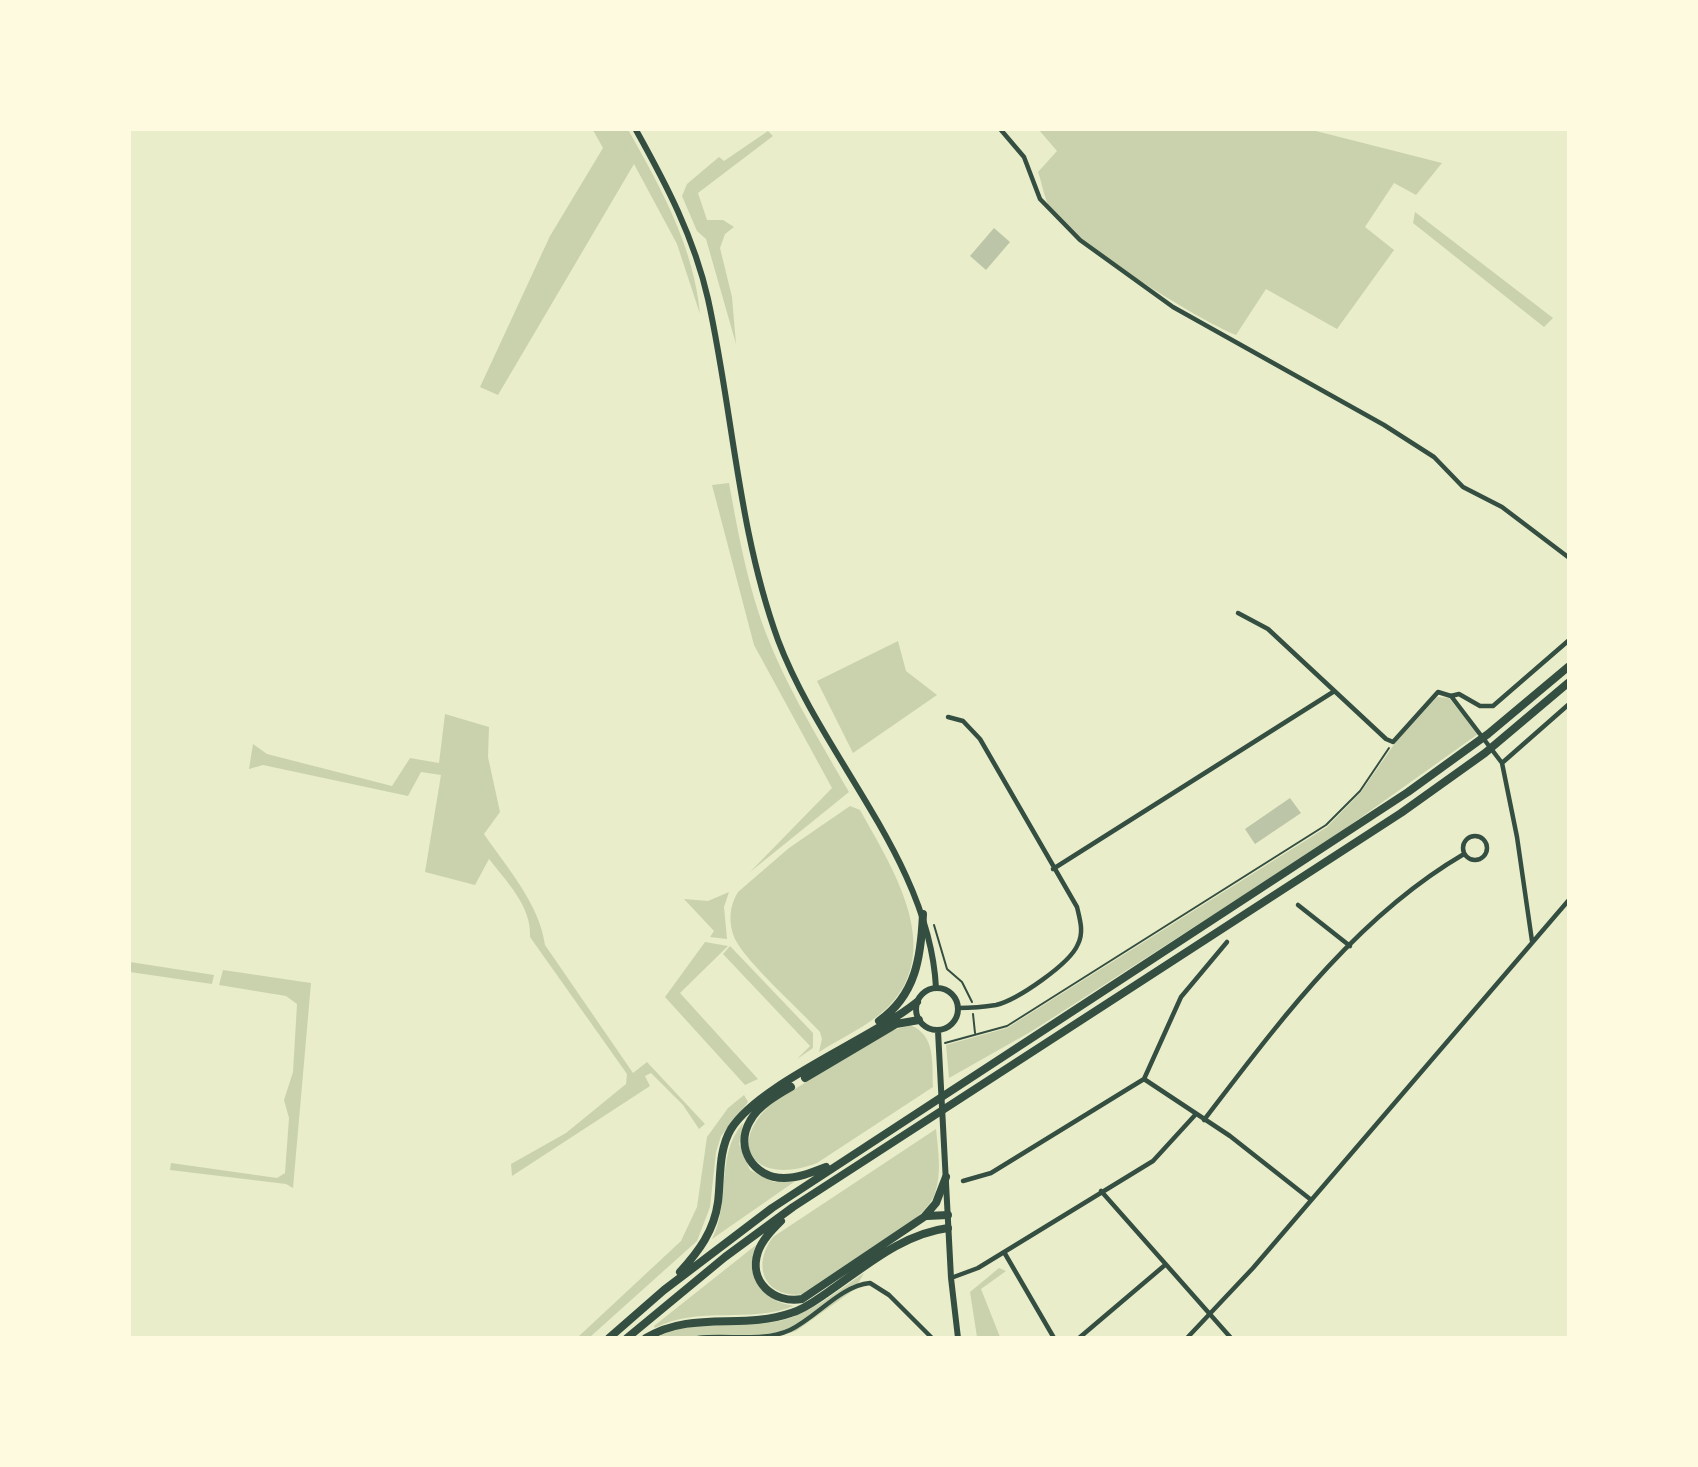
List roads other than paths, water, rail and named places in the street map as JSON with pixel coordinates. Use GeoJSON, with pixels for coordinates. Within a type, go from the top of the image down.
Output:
{"type":"FeatureCollection","features":[{"type":"Feature","properties":{"kind":"highway"},"geometry":{"type":"LineString","coordinates":[[609,1338],[664,1290],[761,1216],[1304,862],[1466,751],[1569,667]]}},
{"type":"Feature","properties":{"kind":"highway"},"geometry":{"type":"LineString","coordinates":[[627,1338],[725,1257],[793,1207],[1378,828],[1485,753],[1569,683]]}},
{"type":"Feature","properties":{"kind":"highway"},"geometry":{"type":"LineString","coordinates":[[864,1036],[898,1005],[913,981],[919,959],[922,914]]}},
{"type":"Feature","properties":{"kind":"highway"},"geometry":{"type":"LineString","coordinates":[[664,1290],[696,1253],[711,1228],[719,1201],[723,1150],[737,1121],[772,1092],[917,1002]]}},
{"type":"Feature","properties":{"kind":"highway"},"geometry":{"type":"LineString","coordinates":[[839,1163],[792,1177],[770,1175],[757,1169],[748,1158],[744,1145],[746,1129],[754,1115],[782,1092],[896,1024],[919,1020]]}},
{"type":"Feature","properties":{"kind":"highway"},"geometry":{"type":"LineString","coordinates":[[793,1207],[762,1243],[756,1264],[764,1288],[787,1300],[813,1294],[924,1217],[936,1203],[946,1177]]}},
{"type":"Feature","properties":{"kind":"highway"},"geometry":{"type":"LineString","coordinates":[[924,1217],[948,1215]]}},
{"type":"Feature","properties":{"kind":"highway"},"geometry":{"type":"LineString","coordinates":[[646,1338],[667,1327],[690,1321],[765,1319],[793,1313],[909,1237],[948,1228]]}},
{"type":"Feature","properties":{"kind":"main road"},"geometry":{"type":"LineString","coordinates":[[636,130],[675,199],[693,247],[707,297],[754,563],[779,641],[810,708],[914,892],[933,958],[936,988]]}},
{"type":"Feature","properties":{"kind":"main road"},"geometry":{"type":"LineString","coordinates":[[936,988],[952,995],[958,1008],[953,1023],[938,1031],[927,1028],[919,1020],[917,1002],[925,992],[936,988]]}},
{"type":"Feature","properties":{"kind":"main road"},"geometry":{"type":"LineString","coordinates":[[938,1031],[951,1278],[958,1338]]}},
{"type":"Feature","properties":{"kind":"street"},"geometry":{"type":"LineString","coordinates":[[1001,130],[1024,158],[1040,199],[1080,240],[1172,307],[1269,364],[1384,425],[1434,457],[1463,487],[1502,507],[1569,557]]}},
{"type":"Feature","properties":{"kind":"street"},"geometry":{"type":"LineString","coordinates":[[1238,613],[1268,629],[1386,740],[1394,742],[1438,692],[1451,696],[1459,694],[1479,706],[1493,706],[1569,641]]}},
{"type":"Feature","properties":{"kind":"street"},"geometry":{"type":"LineString","coordinates":[[1053,869],[1333,692]]}},
{"type":"Feature","properties":{"kind":"street"},"geometry":{"type":"LineString","coordinates":[[1451,696],[1502,763],[1517,837],[1532,942]]}},
{"type":"Feature","properties":{"kind":"street"},"geometry":{"type":"LineString","coordinates":[[1502,763],[1569,705]]}},
{"type":"Feature","properties":{"kind":"street"},"geometry":{"type":"LineString","coordinates":[[948,717],[962,721],[980,739],[1077,907],[1082,925],[1079,943],[1069,960],[997,1005],[958,1008]]}},
{"type":"Feature","properties":{"kind":"street"},"geometry":{"type":"LineString","coordinates":[[1480,837],[1486,843],[1488,851],[1480,860],[1472,861],[1464,854],[1464,844],[1469,838],[1480,837]]}},
{"type":"Feature","properties":{"kind":"street"},"geometry":{"type":"LineString","coordinates":[[1204,1120],[1280,1022],[1350,946],[1394,903],[1432,873],[1464,854]]}},
{"type":"Feature","properties":{"kind":"street"},"geometry":{"type":"LineString","coordinates":[[1187,1338],[1569,901]]}},
{"type":"Feature","properties":{"kind":"street"},"geometry":{"type":"LineString","coordinates":[[1298,905],[1350,946]]}},
{"type":"Feature","properties":{"kind":"street"},"geometry":{"type":"LineString","coordinates":[[964,1181],[991,1172],[1144,1079],[1181,997],[1227,942]]}},
{"type":"Feature","properties":{"kind":"street"},"geometry":{"type":"LineString","coordinates":[[1144,1079],[1230,1136],[1310,1199]]}},
{"type":"Feature","properties":{"kind":"street"},"geometry":{"type":"LineString","coordinates":[[951,1278],[978,1268],[1153,1161],[1196,1114]]}},
{"type":"Feature","properties":{"kind":"street"},"geometry":{"type":"LineString","coordinates":[[1101,1191],[1231,1338]]}},
{"type":"Feature","properties":{"kind":"street"},"geometry":{"type":"LineString","coordinates":[[1004,1252],[1054,1338]]}},
{"type":"Feature","properties":{"kind":"street"},"geometry":{"type":"LineString","coordinates":[[1079,1338],[1165,1265]]}},
{"type":"Feature","properties":{"kind":"street"},"geometry":{"type":"LineString","coordinates":[[698,1338],[768,1336],[788,1331],[853,1288],[870,1283],[889,1296],[932,1338]]}}]}
